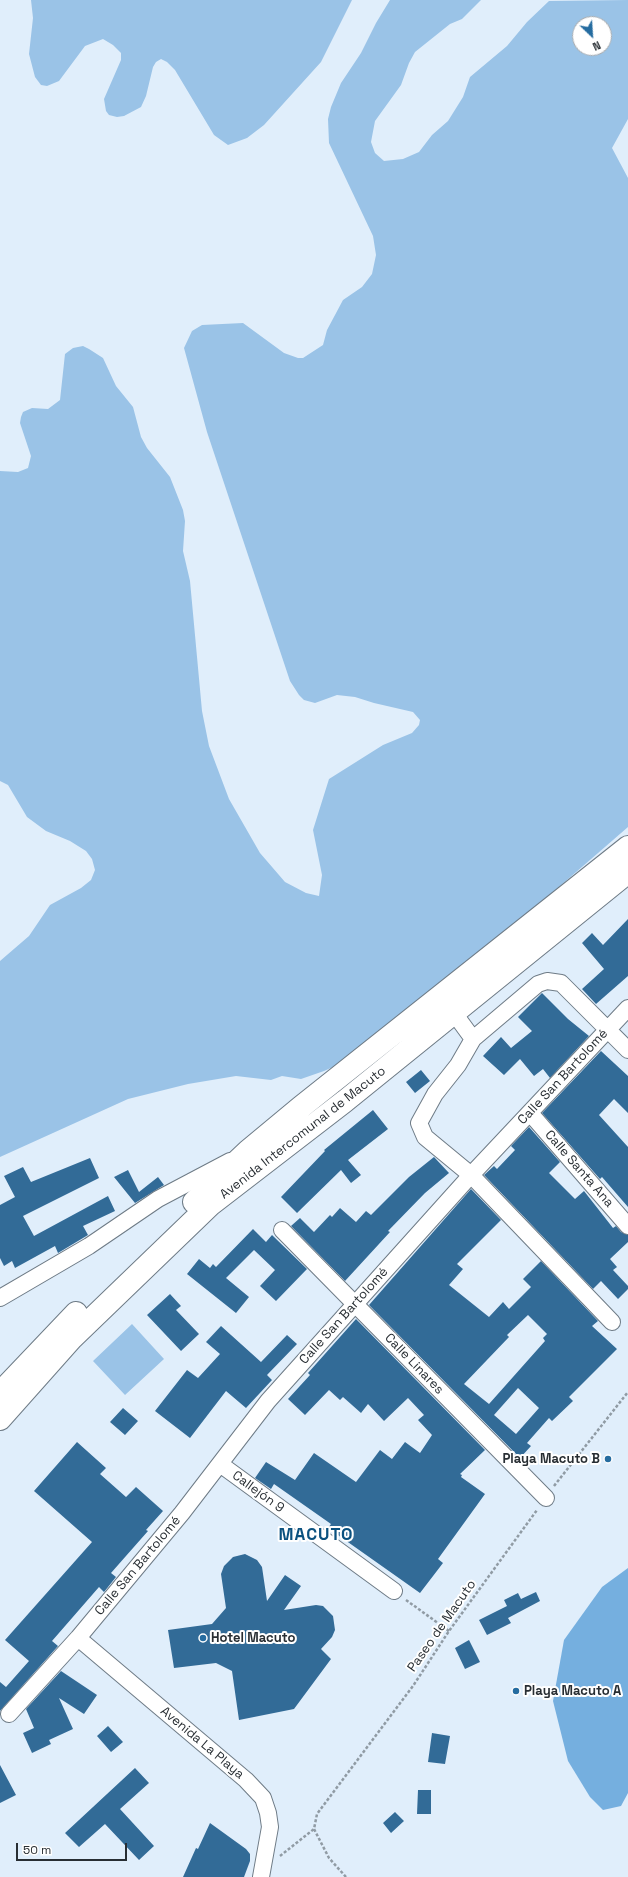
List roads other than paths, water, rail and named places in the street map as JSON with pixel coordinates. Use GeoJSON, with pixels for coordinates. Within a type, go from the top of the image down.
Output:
{"type":"FeatureCollection","features":[{"type":"Feature","properties":{"kind":"main road","name":"Avenida Intercomunal de Macuto"},"geometry":{"type":"LineString","coordinates":[[0,1393],[62,1327],[248,1151],[628,847]]}},
{"type":"Feature","properties":{"kind":"main road","name":"Avenida Intercomunal de Macuto"},"geometry":{"type":"LineString","coordinates":[[0,1419],[72,1338],[210,1205],[454,1013],[628,872]]}},
{"type":"Feature","properties":{"kind":"street"},"geometry":{"type":"LineString","coordinates":[[612,1322],[471,1175],[425,1137],[419,1123],[435,1094],[458,1065],[473,1039],[538,984],[547,982],[561,983],[628,1050]]}},
{"type":"Feature","properties":{"kind":"street","name":"Calle San Bartolomé"},"geometry":{"type":"LineString","coordinates":[[9,1714],[78,1638],[182,1513],[268,1401],[471,1175],[628,1008]]}},
{"type":"Feature","properties":{"kind":"street"},"geometry":{"type":"LineString","coordinates":[[454,1013],[473,1039]]}},
{"type":"Feature","properties":{"kind":"street","name":"Calle Santa Ana"},"geometry":{"type":"LineString","coordinates":[[530,1113],[628,1226]]}},
{"type":"Feature","properties":{"kind":"street"},"geometry":{"type":"LineString","coordinates":[[0,1298],[89,1246],[158,1199],[248,1151]]}},
{"type":"Feature","properties":{"kind":"street","name":"Calle Linares"},"geometry":{"type":"LineString","coordinates":[[282,1230],[546,1498]]}},
{"type":"Feature","properties":{"kind":"street","name":"Callejón 9"},"geometry":{"type":"LineString","coordinates":[[220,1464],[394,1591]]}},
{"type":"Feature","properties":{"kind":"street","name":"Avenida La Playa"},"geometry":{"type":"LineString","coordinates":[[78,1638],[246,1780],[263,1798],[268,1813],[270,1827],[261,1877]]}},
{"type":"Feature","properties":{"kind":"place","name":"Playa Macuto B"},"geometry":{"type":"Point","coordinates":[608,1459]}},
{"type":"Feature","properties":{"kind":"place","name":"Hotel Macuto"},"geometry":{"type":"Point","coordinates":[203,1638]}},
{"type":"Feature","properties":{"kind":"place","name":"Playa Macuto A"},"geometry":{"type":"Point","coordinates":[516,1691]}},
{"type":"Feature","properties":{"kind":"district","name":"MACUTO"},"geometry":{"type":"Point","coordinates":[316,1535]}}]}
